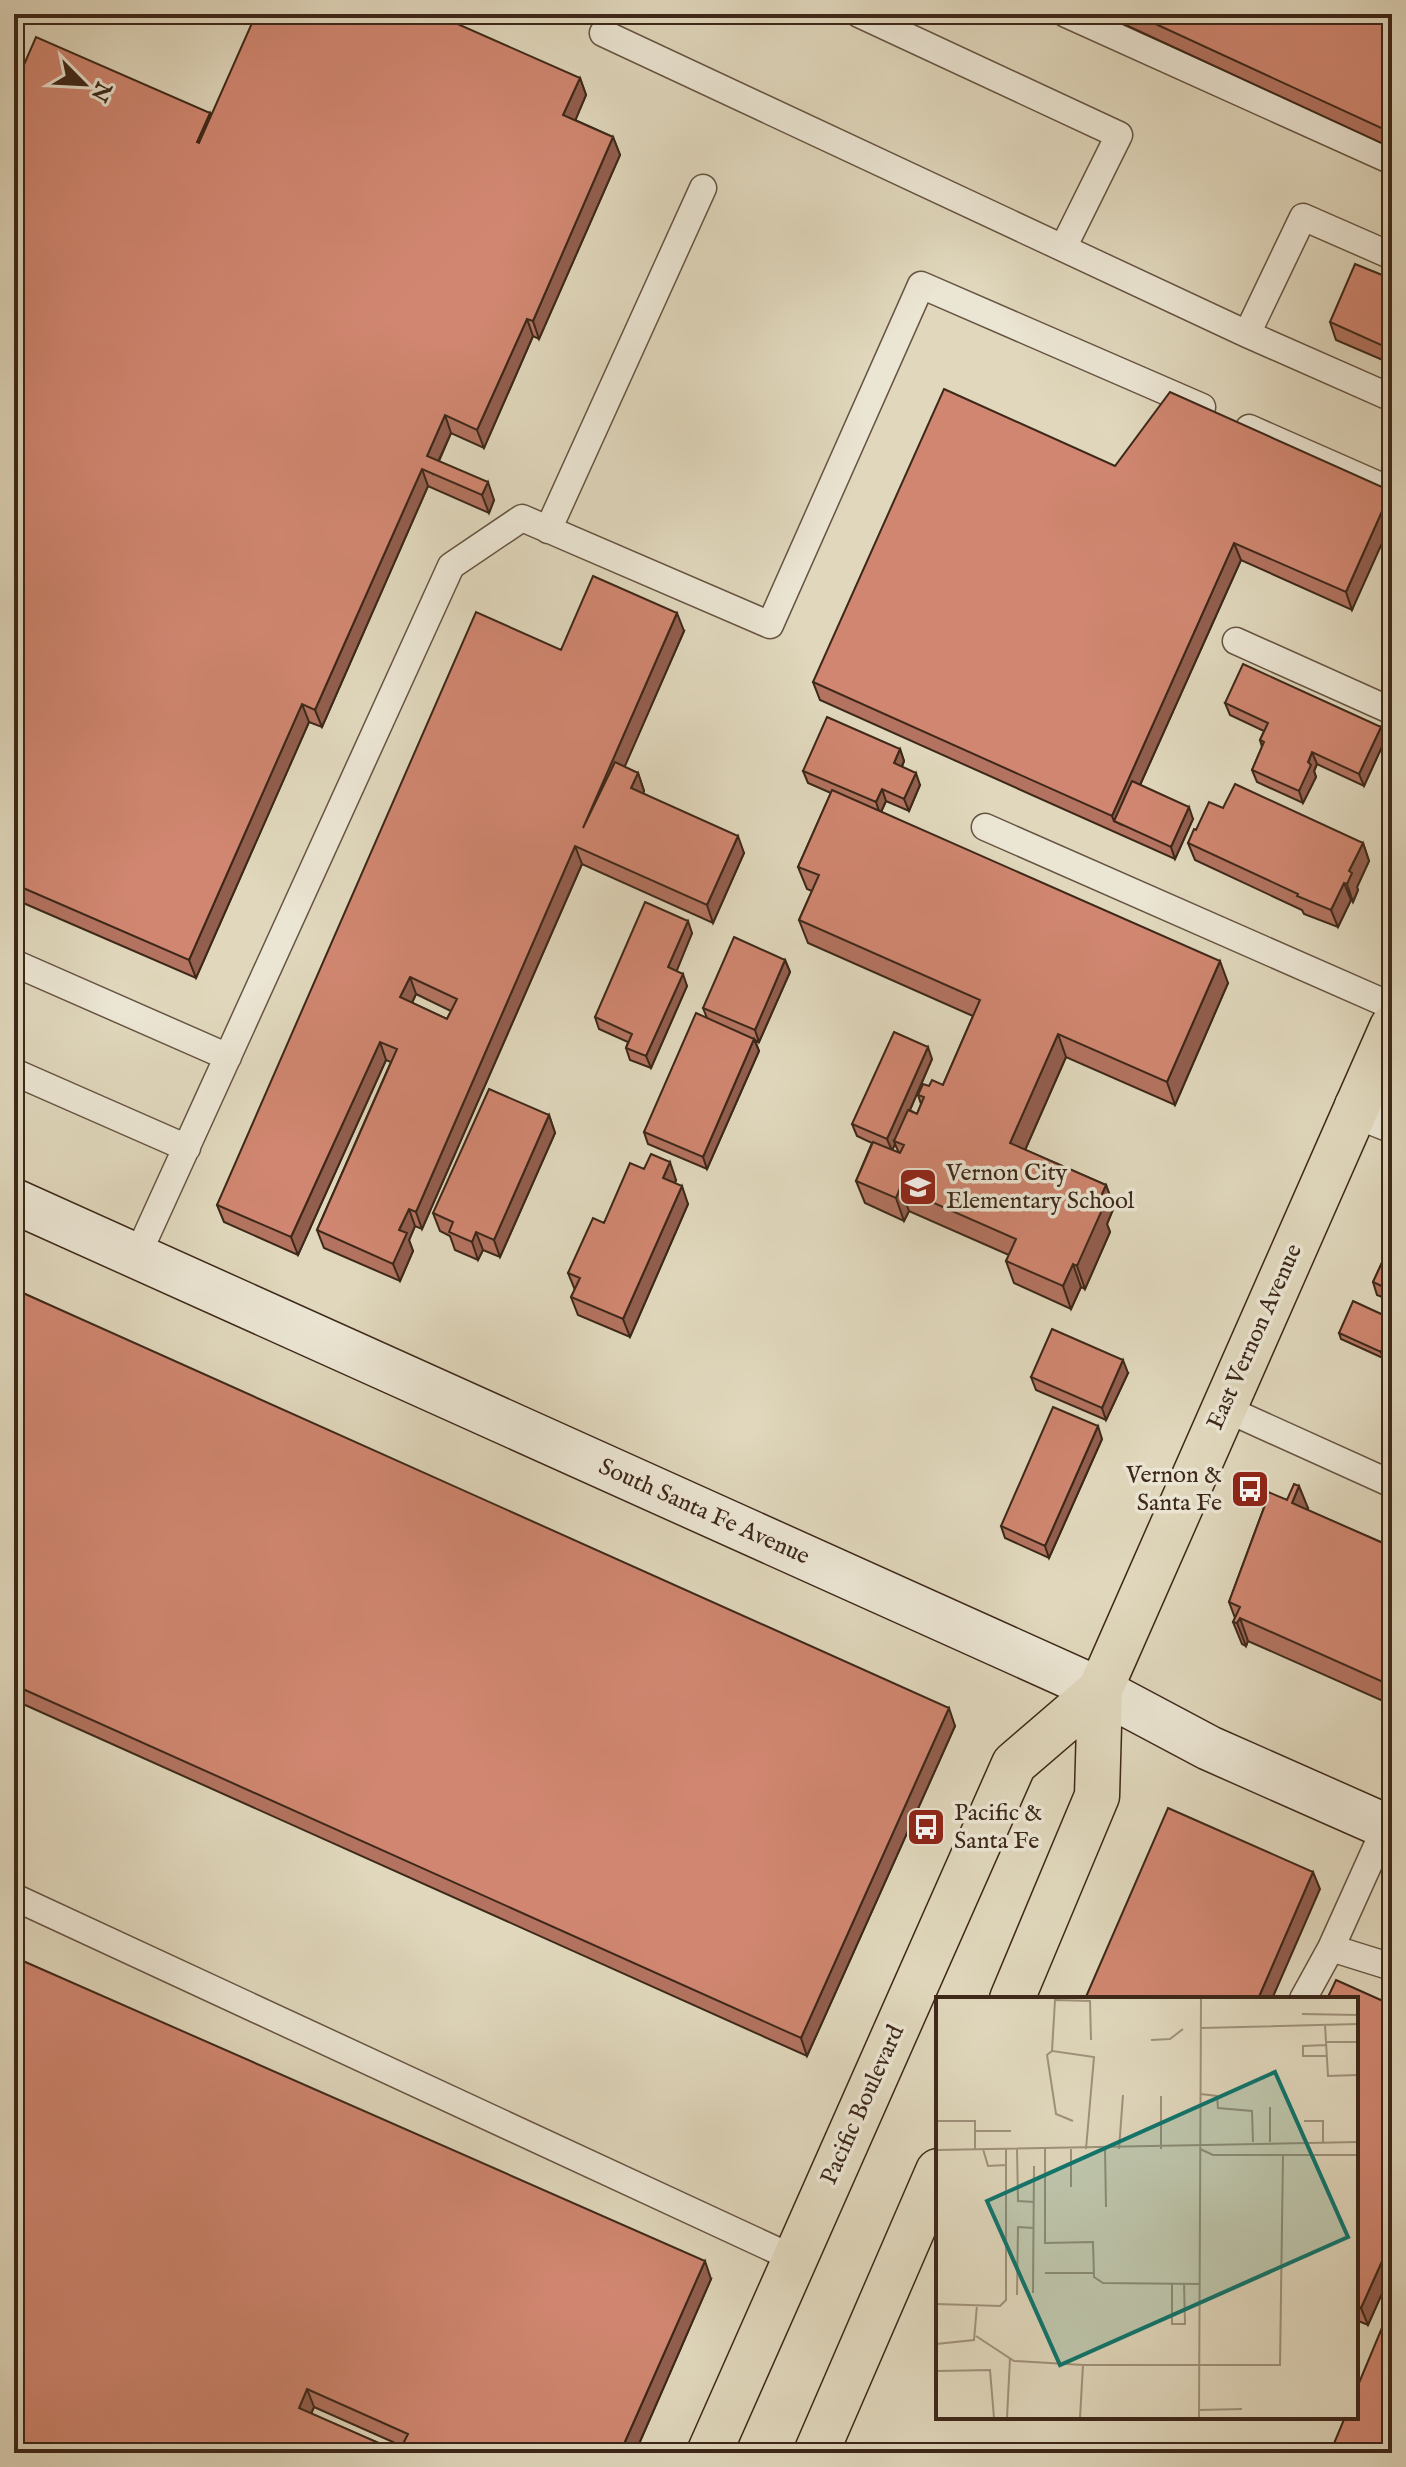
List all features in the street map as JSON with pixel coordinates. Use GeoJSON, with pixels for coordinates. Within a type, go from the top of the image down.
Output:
{"type":"FeatureCollection","features":[{"type":"Feature","properties":{"kind":"main road","name":"East Vernon Avenue"},"geometry":{"type":"LineString","coordinates":[[1100,1690],[1224,1408],[1374,1113],[1392,1027]]}},
{"type":"Feature","properties":{"kind":"main road","name":"South Santa Fe Avenue"},"geometry":{"type":"LineString","coordinates":[[14,1201],[1100,1690],[1209,1748],[1389,1827]]}},
{"type":"Feature","properties":{"kind":"main road"},"geometry":{"type":"LineString","coordinates":[[1013,1997],[1097,1796],[1100,1690]]}},
{"type":"Feature","properties":{"kind":"main road","name":"Pacific Boulevard"},"geometry":{"type":"LineString","coordinates":[[709,2453],[1014,1764],[1100,1690]]}},
{"type":"Feature","properties":{"kind":"main road"},"geometry":{"type":"LineString","coordinates":[[816,2453],[933,2197]]}},
{"type":"Feature","properties":{"kind":"lane"},"geometry":{"type":"LineString","coordinates":[[859,14],[1119,135],[1063,248]]}},
{"type":"Feature","properties":{"kind":"lane"},"geometry":{"type":"LineString","coordinates":[[1066,14],[1392,161]]}},
{"type":"Feature","properties":{"kind":"lane"},"geometry":{"type":"LineString","coordinates":[[603,33],[1247,334],[1392,398]]}},
{"type":"Feature","properties":{"kind":"lane"},"geometry":{"type":"LineString","coordinates":[[548,530],[703,188]]}},
{"type":"Feature","properties":{"kind":"lane"},"geometry":{"type":"LineString","coordinates":[[1247,334],[1303,217],[1392,256]]}},
{"type":"Feature","properties":{"kind":"lane"},"geometry":{"type":"LineString","coordinates":[[137,1256],[451,566],[522,518],[770,625],[921,285],[1392,491]]}},
{"type":"Feature","properties":{"kind":"lane"},"geometry":{"type":"LineString","coordinates":[[1236,641],[1392,711]]}},
{"type":"Feature","properties":{"kind":"lane"},"geometry":{"type":"LineString","coordinates":[[985,827],[1392,1006]]}},
{"type":"Feature","properties":{"kind":"lane"},"geometry":{"type":"LineString","coordinates":[[14,963],[228,1057]]}},
{"type":"Feature","properties":{"kind":"lane"},"geometry":{"type":"LineString","coordinates":[[14,1072],[187,1148]]}},
{"type":"Feature","properties":{"kind":"lane"},"geometry":{"type":"LineString","coordinates":[[1224,1408],[1392,1484]]}},
{"type":"Feature","properties":{"kind":"lane"},"geometry":{"type":"LineString","coordinates":[[1304,1997],[1389,1827]]}},
{"type":"Feature","properties":{"kind":"lane"},"geometry":{"type":"LineString","coordinates":[[14,1897],[795,2259]]}},
{"type":"Feature","properties":{"kind":"lane"},"geometry":{"type":"LineString","coordinates":[[1331,1948],[1392,1967]]}},
{"type":"Feature","properties":{"kind":"building"},"geometry":{"type":"Polygon","coordinates":[[[256,14],[435,14],[580,78],[563,115],[613,137],[533,321],[527,319],[477,430],[445,415],[427,456],[488,482],[482,495],[422,469],[315,710],[302,704],[189,960],[14,884],[14,79],[20,66],[23,67],[36,37],[210,113],[199,143],[256,14]]]}},
{"type":"Feature","properties":{"kind":"building"},"geometry":{"type":"Polygon","coordinates":[[[1134,14],[1392,14],[1392,133],[1134,14]]]}},
{"type":"Feature","properties":{"kind":"building"},"geometry":{"type":"Polygon","coordinates":[[[1355,264],[1392,279],[1390,349],[1330,322],[1355,264]]]}},
{"type":"Feature","properties":{"kind":"building"},"geometry":{"type":"Polygon","coordinates":[[[944,389],[1115,466],[1170,392],[1391,491],[1346,592],[1234,543],[1112,816],[813,682],[944,389]]]}},
{"type":"Feature","properties":{"kind":"building"},"geometry":{"type":"Polygon","coordinates":[[[593,576],[677,613],[583,828],[615,762],[638,773],[631,788],[738,836],[707,905],[575,846],[416,1212],[409,1209],[399,1230],[407,1233],[393,1264],[317,1230],[397,1049],[380,1042],[291,1237],[217,1205],[476,612],[561,650],[593,576]],[[410,977],[400,997],[447,1019],[457,999],[410,977]]]}},
{"type":"Feature","properties":{"kind":"building"},"geometry":{"type":"Polygon","coordinates":[[[1243,664],[1381,727],[1359,774],[1312,752],[1308,762],[1311,765],[1299,791],[1252,770],[1268,723],[1225,703],[1243,664]]]}},
{"type":"Feature","properties":{"kind":"building"},"geometry":{"type":"Polygon","coordinates":[[[827,717],[900,749],[894,763],[916,773],[904,799],[882,789],[876,802],[803,771],[827,717]]]}},
{"type":"Feature","properties":{"kind":"building"},"geometry":{"type":"Polygon","coordinates":[[[1132,781],[1189,807],[1171,847],[1114,821],[1132,781]]]}},
{"type":"Feature","properties":{"kind":"building"},"geometry":{"type":"Polygon","coordinates":[[[1235,784],[1363,843],[1349,871],[1352,873],[1347,884],[1344,883],[1331,910],[1188,843],[1209,802],[1223,808],[1235,784]]]}},
{"type":"Feature","properties":{"kind":"building"},"geometry":{"type":"Polygon","coordinates":[[[832,790],[1220,961],[1167,1082],[1058,1034],[1010,1143],[1106,1185],[1096,1207],[1102,1210],[1077,1266],[1073,1264],[1063,1286],[1006,1261],[1016,1239],[900,1188],[896,1198],[856,1181],[873,1142],[900,1153],[904,1145],[894,1141],[908,1110],[917,1114],[924,1097],[918,1095],[923,1084],[929,1086],[932,1080],[943,1085],[980,1000],[799,920],[819,875],[798,867],[832,790]]]}},
{"type":"Feature","properties":{"kind":"building"},"geometry":{"type":"Polygon","coordinates":[[[645,902],[688,921],[668,967],[683,974],[646,1056],[626,1048],[632,1034],[595,1017],[645,902]]]}},
{"type":"Feature","properties":{"kind":"building"},"geometry":{"type":"Polygon","coordinates":[[[734,937],[785,960],[755,1030],[703,1008],[734,937]]]}},
{"type":"Feature","properties":{"kind":"building"},"geometry":{"type":"Polygon","coordinates":[[[696,1013],[754,1039],[703,1157],[644,1132],[696,1013]]]}},
{"type":"Feature","properties":{"kind":"building"},"geometry":{"type":"Polygon","coordinates":[[[894,1032],[928,1047],[887,1139],[852,1124],[894,1032]]]}},
{"type":"Feature","properties":{"kind":"building"},"geometry":{"type":"Polygon","coordinates":[[[489,1089],[549,1115],[494,1240],[476,1232],[472,1242],[449,1232],[453,1222],[433,1213],[489,1089]]]}},
{"type":"Feature","properties":{"kind":"building"},"geometry":{"type":"Polygon","coordinates":[[[651,1154],[670,1162],[663,1178],[682,1186],[623,1319],[571,1297],[580,1278],[568,1273],[593,1218],[604,1223],[630,1163],[644,1169],[651,1154]]]}},
{"type":"Feature","properties":{"kind":"building"},"geometry":{"type":"Polygon","coordinates":[[[1392,1241],[1392,1291],[1373,1282],[1392,1241]]]}},
{"type":"Feature","properties":{"kind":"building"},"geometry":{"type":"Polygon","coordinates":[[[14,1289],[949,1708],[801,2038],[14,1685],[14,1289]]]}},
{"type":"Feature","properties":{"kind":"building"},"geometry":{"type":"Polygon","coordinates":[[[1353,1301],[1392,1319],[1392,1327],[1381,1352],[1339,1333],[1353,1301]]]}},
{"type":"Feature","properties":{"kind":"building"},"geometry":{"type":"Polygon","coordinates":[[[1052,1329],[1123,1360],[1102,1408],[1031,1377],[1052,1329]]]}},
{"type":"Feature","properties":{"kind":"building"},"geometry":{"type":"Polygon","coordinates":[[[1053,1407],[1098,1426],[1045,1546],[1001,1526],[1053,1407]]]}},
{"type":"Feature","properties":{"kind":"building"},"geometry":{"type":"Polygon","coordinates":[[[1294,1484],[1299,1486],[1292,1503],[1392,1547],[1392,1686],[1240,1618],[1237,1623],[1233,1622],[1240,1607],[1229,1602],[1268,1497],[1264,1496],[1266,1491],[1287,1500],[1294,1484]]]}},
{"type":"Feature","properties":{"kind":"building"},"geometry":{"type":"Polygon","coordinates":[[[1168,1808],[1313,1872],[1259,1997],[1086,1997],[1168,1808]]]}},
{"type":"Feature","properties":{"kind":"building"},"geometry":{"type":"Polygon","coordinates":[[[14,1957],[705,2261],[620,2453],[14,2453],[14,1957]],[[307,2389],[299,2408],[399,2452],[408,2434],[307,2389]]]}},
{"type":"Feature","properties":{"kind":"building"},"geometry":{"type":"Polygon","coordinates":[[[1336,1980],[1392,2005],[1392,2239],[1361,2308],[1358,2306],[1358,1997],[1328,1997],[1336,1980]]]}},
{"type":"Feature","properties":{"kind":"building"},"geometry":{"type":"Polygon","coordinates":[[[1392,2304],[1392,2453],[1330,2453],[1344,2419],[1358,2419],[1358,2385],[1392,2304]]]}},
{"type":"Feature","properties":{"kind":"place","name":"Vernon City Elementary School"},"geometry":{"type":"Point","coordinates":[918,1187]}},
{"type":"Feature","properties":{"kind":"place","name":"Vernon & Santa Fe"},"geometry":{"type":"Point","coordinates":[1250,1489]}},
{"type":"Feature","properties":{"kind":"place","name":"Pacific & Santa Fe"},"geometry":{"type":"Point","coordinates":[926,1827]}}]}
